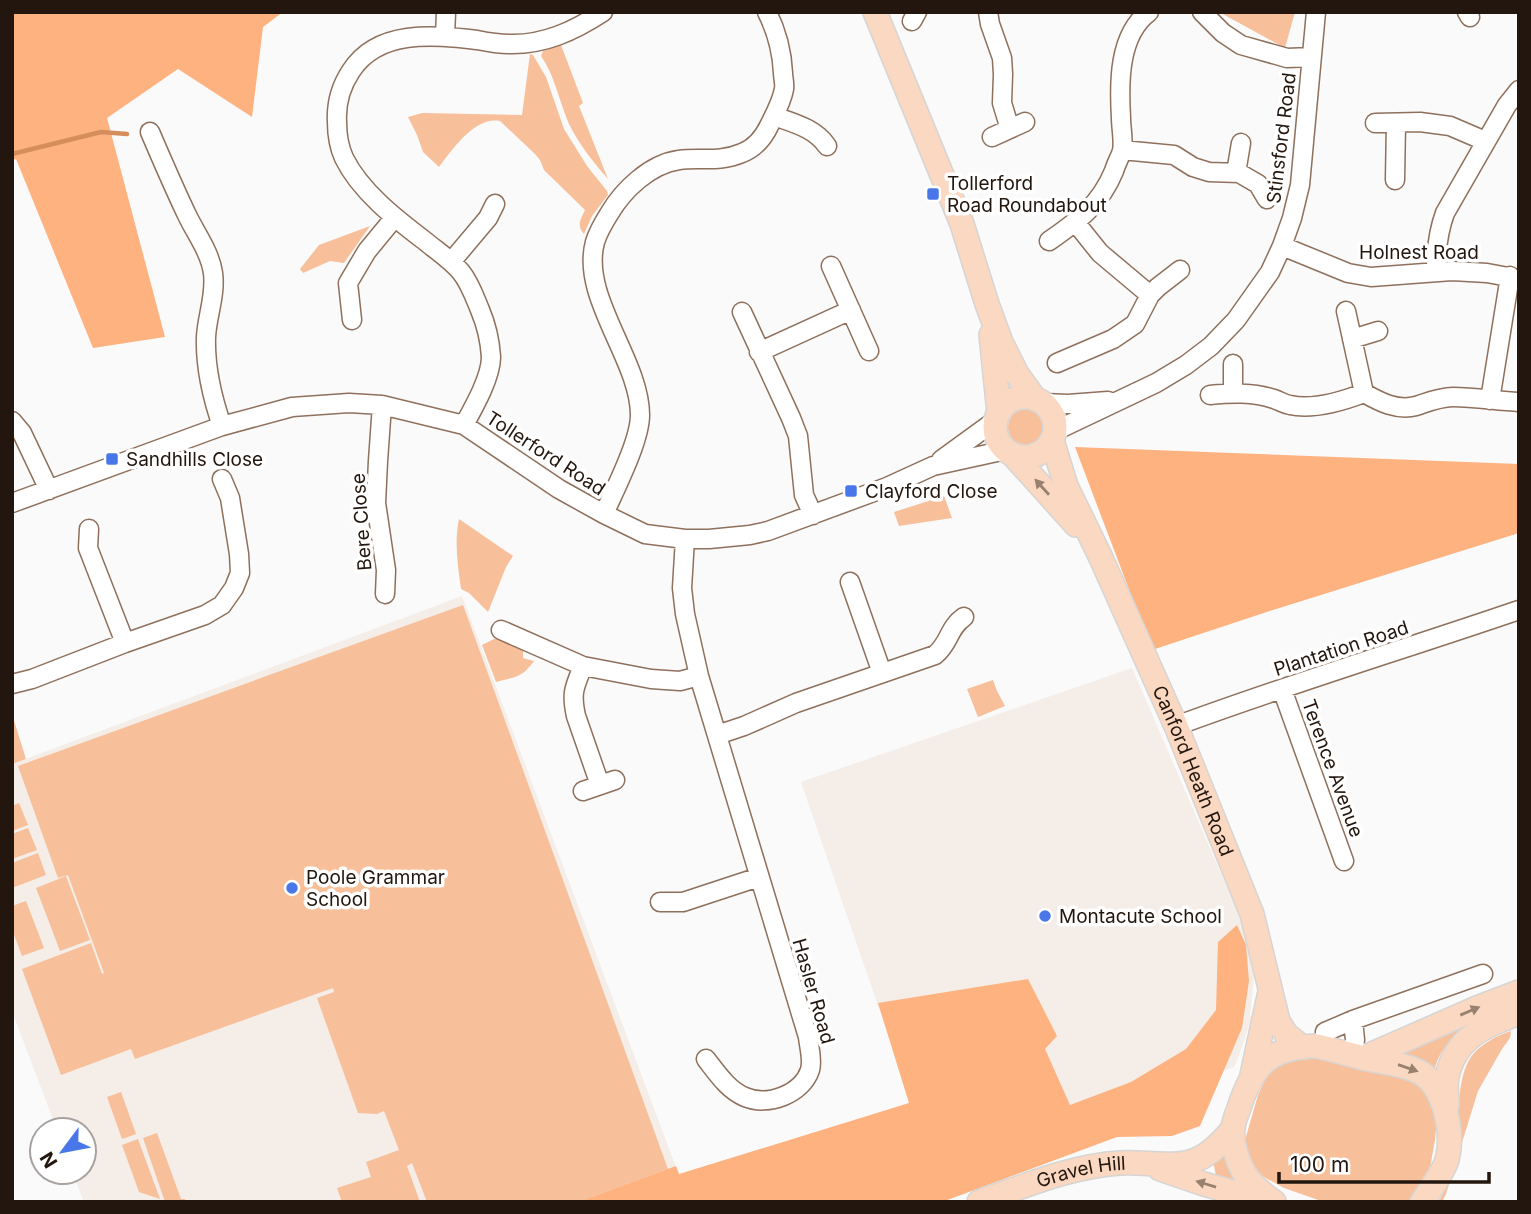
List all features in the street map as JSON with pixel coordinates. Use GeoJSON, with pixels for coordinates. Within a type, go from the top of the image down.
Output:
{"type":"FeatureCollection","features":[{"type":"Feature","properties":{"kind":"main road"},"geometry":{"type":"LineString","coordinates":[[876,12],[962,224],[987,304],[1007,355],[1017,374],[1053,415],[1053,436],[1047,448],[1030,456],[1021,457],[1009,452],[997,436],[995,360],[987,304]]}},
{"type":"Feature","properties":{"kind":"main road"},"geometry":{"type":"LineString","coordinates":[[998,417],[1004,406],[1018,398],[1039,401]]}},
{"type":"Feature","properties":{"kind":"main road","name":"Canford Heath Road"},"geometry":{"type":"LineString","coordinates":[[1053,436],[1066,486],[1176,726],[1252,914],[1278,1021],[1286,1034],[1303,1047]]}},
{"type":"Feature","properties":{"kind":"main road","name":"Canford Heath Road"},"geometry":{"type":"LineString","coordinates":[[1009,452],[1064,512],[1101,558]]}},
{"type":"Feature","properties":{"kind":"main road","name":"Canford Heath Road"},"geometry":{"type":"LineString","coordinates":[[1232,1130],[1252,1075],[1270,990]]}},
{"type":"Feature","properties":{"kind":"main road"},"geometry":{"type":"LineString","coordinates":[[1358,1056],[1519,992]]}},
{"type":"Feature","properties":{"kind":"main road"},"geometry":{"type":"LineString","coordinates":[[1447,1122],[1447,1078],[1453,1059],[1463,1043],[1480,1029],[1519,1013]]}},
{"type":"Feature","properties":{"kind":"main road"},"geometry":{"type":"LineString","coordinates":[[1252,1075],[1262,1063],[1285,1050],[1317,1046],[1404,1066],[1422,1073],[1434,1083],[1443,1102],[1449,1138],[1447,1161],[1433,1202]]}},
{"type":"Feature","properties":{"kind":"main road"},"geometry":{"type":"LineString","coordinates":[[1232,1130],[1242,1170],[1255,1187],[1274,1202]]}},
{"type":"Feature","properties":{"kind":"main road","name":"Gravel Hill"},"geometry":{"type":"LineString","coordinates":[[979,1202],[1043,1179],[1084,1168],[1121,1163],[1190,1162],[1204,1156],[1232,1130]]}},
{"type":"Feature","properties":{"kind":"main road"},"geometry":{"type":"LineString","coordinates":[[1422,1202],[1447,1161]]}},
{"type":"Feature","properties":{"kind":"main road","name":"Gravel Hill"},"geometry":{"type":"LineString","coordinates":[[1145,1163],[1267,1202]]}},
{"type":"Feature","properties":{"kind":"street"},"geometry":{"type":"LineString","coordinates":[[445,37],[446,12]]}},
{"type":"Feature","properties":{"kind":"street"},"geometry":{"type":"LineString","coordinates":[[464,425],[486,381],[491,359],[485,323],[463,274],[374,198],[344,158],[338,137],[337,117],[345,80],[357,62],[375,48],[399,38],[445,37],[509,44],[535,41],[562,35],[603,12]]}},
{"type":"Feature","properties":{"kind":"street"},"geometry":{"type":"LineString","coordinates":[[604,514],[634,442],[640,414],[637,390],[599,295],[593,260],[595,243],[619,199],[639,178],[679,160],[728,158],[756,145],[766,134],[784,89],[782,54],[776,29],[767,12]]}},
{"type":"Feature","properties":{"kind":"street"},"geometry":{"type":"LineString","coordinates":[[988,12],[1002,58],[1002,103],[1018,126],[992,137]]}},
{"type":"Feature","properties":{"kind":"street"},"geometry":{"type":"LineString","coordinates":[[1049,241],[1076,223],[1097,202],[1109,184],[1122,150],[1122,62],[1130,36],[1141,18],[1149,12]]}},
{"type":"Feature","properties":{"kind":"street"},"geometry":{"type":"LineString","coordinates":[[1202,12],[1223,33],[1241,45],[1286,58],[1311,57]]}},
{"type":"Feature","properties":{"kind":"street","name":"Stinsford Road"},"geometry":{"type":"LineString","coordinates":[[1053,436],[1186,365],[1211,346],[1236,320],[1270,272],[1292,218],[1300,185],[1316,12]]}},
{"type":"Feature","properties":{"kind":"street"},"geometry":{"type":"LineString","coordinates":[[1436,271],[1438,240],[1445,213],[1485,141],[1519,90]]}},
{"type":"Feature","properties":{"kind":"street"},"geometry":{"type":"LineString","coordinates":[[774,116],[810,130],[821,137],[827,146]]}},
{"type":"Feature","properties":{"kind":"street"},"geometry":{"type":"LineString","coordinates":[[1375,123],[1420,122],[1450,126],[1485,141]]}},
{"type":"Feature","properties":{"kind":"street"},"geometry":{"type":"LineString","coordinates":[[1395,180],[1396,123]]}},
{"type":"Feature","properties":{"kind":"street"},"geometry":{"type":"LineString","coordinates":[[150,132],[183,208],[208,254],[213,275],[206,336],[208,377],[222,426]]}},
{"type":"Feature","properties":{"kind":"street"},"geometry":{"type":"LineString","coordinates":[[1236,173],[1241,143]]}},
{"type":"Feature","properties":{"kind":"street"},"geometry":{"type":"LineString","coordinates":[[1122,150],[1174,155],[1193,167],[1209,172],[1236,173],[1258,184],[1267,199]]}},
{"type":"Feature","properties":{"kind":"street"},"geometry":{"type":"LineString","coordinates":[[452,262],[488,218],[495,204]]}},
{"type":"Feature","properties":{"kind":"street"},"geometry":{"type":"LineString","coordinates":[[352,320],[348,283],[367,251],[395,217]]}},
{"type":"Feature","properties":{"kind":"street"},"geometry":{"type":"LineString","coordinates":[[1076,223],[1100,253],[1150,295]]}},
{"type":"Feature","properties":{"kind":"street","name":"Holnest Road"},"geometry":{"type":"LineString","coordinates":[[1282,246],[1348,273],[1371,277],[1436,271],[1514,277]]}},
{"type":"Feature","properties":{"kind":"street"},"geometry":{"type":"LineString","coordinates":[[831,266],[869,351]]}},
{"type":"Feature","properties":{"kind":"street"},"geometry":{"type":"LineString","coordinates":[[1058,363],[1113,339],[1135,324],[1150,295],[1180,270]]}},
{"type":"Feature","properties":{"kind":"street"},"geometry":{"type":"LineString","coordinates":[[1490,400],[1514,277]]}},
{"type":"Feature","properties":{"kind":"street"},"geometry":{"type":"LineString","coordinates":[[759,352],[851,310]]}},
{"type":"Feature","properties":{"kind":"street"},"geometry":{"type":"LineString","coordinates":[[1346,311],[1364,393],[1379,402],[1396,408],[1413,407],[1434,399],[1451,397],[1519,402]]}},
{"type":"Feature","properties":{"kind":"street"},"geometry":{"type":"LineString","coordinates":[[742,312],[798,436],[804,495],[813,515]]}},
{"type":"Feature","properties":{"kind":"street"},"geometry":{"type":"LineString","coordinates":[[1352,338],[1378,331]]}},
{"type":"Feature","properties":{"kind":"street"},"geometry":{"type":"LineString","coordinates":[[1233,364],[1233,393]]}},
{"type":"Feature","properties":{"kind":"street"},"geometry":{"type":"LineString","coordinates":[[1209,395],[1254,394],[1290,406],[1317,406],[1345,401],[1364,393]]}},
{"type":"Feature","properties":{"kind":"street","name":"Stinsford Road"},"geometry":{"type":"LineString","coordinates":[[1039,401],[1095,403],[1119,400]]}},
{"type":"Feature","properties":{"kind":"street","name":"Tollerford Road"},"geometry":{"type":"LineString","coordinates":[[12,503],[222,426],[292,407],[349,402],[382,405],[464,425],[559,489],[604,514],[645,534],[685,539],[709,539],[768,531],[933,466],[1009,452]]}},
{"type":"Feature","properties":{"kind":"street","name":"Bere Close"},"geometry":{"type":"LineString","coordinates":[[382,405],[376,503],[386,570],[385,594]]}},
{"type":"Feature","properties":{"kind":"street","name":"Tollerford Road"},"geometry":{"type":"LineString","coordinates":[[933,466],[998,417]]}},
{"type":"Feature","properties":{"kind":"street"},"geometry":{"type":"LineString","coordinates":[[12,421],[22,433],[49,490]]}},
{"type":"Feature","properties":{"kind":"street"},"geometry":{"type":"LineString","coordinates":[[12,684],[205,615],[222,605],[234,588],[240,573],[230,498],[222,479]]}},
{"type":"Feature","properties":{"kind":"street"},"geometry":{"type":"LineString","coordinates":[[89,529],[88,548],[125,643]]}},
{"type":"Feature","properties":{"kind":"street","name":"Hasler Road"},"geometry":{"type":"LineString","coordinates":[[685,539],[682,588],[699,676],[808,1037],[811,1055],[810,1069],[803,1082],[792,1093],[763,1101],[747,1098],[732,1090],[706,1059]]}},
{"type":"Feature","properties":{"kind":"street"},"geometry":{"type":"LineString","coordinates":[[850,582],[882,673]]}},
{"type":"Feature","properties":{"kind":"street","name":"Plantation Road"},"geometry":{"type":"LineString","coordinates":[[1176,726],[1519,610]]}},
{"type":"Feature","properties":{"kind":"street"},"geometry":{"type":"LineString","coordinates":[[717,736],[796,703],[935,655],[942,650],[956,622],[964,617]]}},
{"type":"Feature","properties":{"kind":"street"},"geometry":{"type":"LineString","coordinates":[[501,630],[531,650],[583,666],[651,679],[680,681],[699,676]]}},
{"type":"Feature","properties":{"kind":"street"},"geometry":{"type":"LineString","coordinates":[[583,666],[572,694],[576,716],[599,785]]}},
{"type":"Feature","properties":{"kind":"street","name":"Terence Avenue"},"geometry":{"type":"LineString","coordinates":[[1282,689],[1344,861]]}},
{"type":"Feature","properties":{"kind":"street"},"geometry":{"type":"LineString","coordinates":[[660,902],[683,902],[759,877]]}},
{"type":"Feature","properties":{"kind":"street"},"geometry":{"type":"LineString","coordinates":[[1325,1031],[1483,974]]}},
{"type":"Feature","properties":{"kind":"street"},"geometry":{"type":"LineString","coordinates":[[1353,1020],[1358,1056]]}},
{"type":"Feature","properties":{"kind":"shaded area"},"geometry":{"type":"Polygon","coordinates":[[[12,12],[283,12],[263,27],[252,117],[178,69],[107,118],[165,337],[93,348],[16,159],[12,160],[12,12]]]}},
{"type":"Feature","properties":{"kind":"shaded area"},"geometry":{"type":"Polygon","coordinates":[[[1219,12],[1295,12],[1285,48],[1219,12]]]}},
{"type":"Feature","properties":{"kind":"shaded area"},"geometry":{"type":"Polygon","coordinates":[[[561,45],[583,103],[579,106],[608,179],[573,131],[541,56],[543,51],[561,45]]]}},
{"type":"Feature","properties":{"kind":"shaded area"},"geometry":{"type":"Polygon","coordinates":[[[530,54],[546,77],[564,129],[587,166],[607,191],[608,195],[592,216],[584,234],[580,225],[585,210],[544,170],[535,154],[500,121],[491,121],[473,129],[439,167],[423,152],[408,117],[422,113],[522,115],[530,54]]]}},
{"type":"Feature","properties":{"kind":"shaded area"},"geometry":{"type":"Polygon","coordinates":[[[370,226],[344,263],[330,261],[303,273],[300,269],[319,245],[370,226]]]}},
{"type":"Feature","properties":{"kind":"shaded area"},"geometry":{"type":"Polygon","coordinates":[[[1026,409],[1039,414],[1044,427],[1039,440],[1026,445],[1013,440],[1008,427],[1013,414],[1026,409]]]}},
{"type":"Feature","properties":{"kind":"shaded area"},"geometry":{"type":"Polygon","coordinates":[[[1075,447],[1519,464],[1519,533],[1152,650],[1075,447]]]}},
{"type":"Feature","properties":{"kind":"shaded area"},"geometry":{"type":"Polygon","coordinates":[[[944,496],[952,518],[899,526],[894,512],[944,496]]]}},
{"type":"Feature","properties":{"kind":"shaded area"},"geometry":{"type":"Polygon","coordinates":[[[459,519],[513,556],[488,612],[469,593],[461,589],[457,546],[459,519]]]}},
{"type":"Feature","properties":{"kind":"shaded area","name":"Poole Grammar School"},"geometry":{"type":"Polygon","coordinates":[[[462,596],[689,1202],[84,1202],[78,1186],[98,1186],[98,1116],[52,1116],[12,1011],[12,764],[462,596]]]}},
{"type":"Feature","properties":{"kind":"shaded area","name":"Poole Grammar School"},"geometry":{"type":"Polygon","coordinates":[[[463,605],[668,1169],[578,1202],[427,1202],[412,1163],[407,1166],[420,1202],[342,1202],[337,1188],[371,1177],[366,1162],[399,1150],[384,1111],[377,1114],[358,1113],[317,998],[334,992],[333,988],[135,1059],[131,1049],[61,1075],[22,969],[91,943],[102,974],[104,973],[68,875],[58,878],[18,766],[463,605]]]}},
{"type":"Feature","properties":{"kind":"shaded area"},"geometry":{"type":"Polygon","coordinates":[[[502,635],[523,645],[523,658],[534,661],[522,674],[496,682],[482,645],[502,635]]]}},
{"type":"Feature","properties":{"kind":"shaded area","name":"Montacute School"},"geometry":{"type":"Polygon","coordinates":[[[1132,668],[1236,908],[1242,907],[1242,925],[1254,978],[1252,1017],[1238,1058],[1234,1067],[937,1177],[801,782],[1132,668]]]}},
{"type":"Feature","properties":{"kind":"shaded area"},"geometry":{"type":"Polygon","coordinates":[[[993,680],[1005,706],[978,717],[967,689],[993,680]]]}},
{"type":"Feature","properties":{"kind":"shaded area"},"geometry":{"type":"Polygon","coordinates":[[[12,714],[26,759],[12,764],[12,714]]]}},
{"type":"Feature","properties":{"kind":"shaded area"},"geometry":{"type":"Polygon","coordinates":[[[19,803],[28,825],[12,831],[12,806],[19,803]]]}},
{"type":"Feature","properties":{"kind":"shaded area"},"geometry":{"type":"Polygon","coordinates":[[[28,828],[37,850],[12,859],[12,834],[28,828]]]}},
{"type":"Feature","properties":{"kind":"shaded area"},"geometry":{"type":"Polygon","coordinates":[[[38,853],[46,875],[12,888],[12,863],[38,853]]]}},
{"type":"Feature","properties":{"kind":"shaded area"},"geometry":{"type":"Polygon","coordinates":[[[66,876],[90,940],[60,951],[36,888],[66,876]]]}},
{"type":"Feature","properties":{"kind":"shaded area"},"geometry":{"type":"Polygon","coordinates":[[[26,901],[44,948],[22,956],[12,929],[12,906],[26,901]]]}},
{"type":"Feature","properties":{"kind":"shaded area"},"geometry":{"type":"Polygon","coordinates":[[[1237,925],[1246,945],[1249,981],[1242,1028],[1200,1126],[1172,1136],[1117,1137],[942,1202],[578,1202],[676,1166],[679,1174],[909,1103],[878,1003],[1028,979],[1057,1036],[1045,1049],[1070,1105],[1131,1082],[1186,1049],[1216,1010],[1218,942],[1237,925]]]}},
{"type":"Feature","properties":{"kind":"shaded area"},"geometry":{"type":"Polygon","coordinates":[[[1480,1014],[1442,1051],[1434,1071],[1408,1055],[1398,1053],[1480,1014]]]}},
{"type":"Feature","properties":{"kind":"shaded area"},"geometry":{"type":"Polygon","coordinates":[[[1511,1031],[1510,1038],[1478,1091],[1446,1194],[1442,1202],[1439,1202],[1454,1156],[1463,1074],[1474,1053],[1496,1037],[1511,1031]]]}},
{"type":"Feature","properties":{"kind":"shaded area"},"geometry":{"type":"Polygon","coordinates":[[[1301,1056],[1321,1057],[1397,1072],[1427,1089],[1437,1117],[1435,1140],[1430,1168],[1414,1202],[1324,1202],[1284,1188],[1254,1168],[1245,1140],[1258,1095],[1273,1069],[1283,1062],[1301,1056]]]}},
{"type":"Feature","properties":{"kind":"shaded area"},"geometry":{"type":"Polygon","coordinates":[[[121,1092],[136,1134],[122,1139],[107,1097],[121,1092]]]}},
{"type":"Feature","properties":{"kind":"shaded area"},"geometry":{"type":"Polygon","coordinates":[[[157,1133],[181,1199],[186,1202],[165,1202],[143,1138],[157,1133]]]}},
{"type":"Feature","properties":{"kind":"shaded area"},"geometry":{"type":"Polygon","coordinates":[[[138,1139],[160,1199],[139,1192],[122,1145],[138,1139]]]}},
{"type":"Feature","properties":{"kind":"shaded area"},"geometry":{"type":"Polygon","coordinates":[[[1227,1150],[1241,1185],[1216,1176],[1213,1161],[1227,1150]]]}},
{"type":"Feature","properties":{"kind":"waterway"},"geometry":{"type":"LineString","coordinates":[[12,154],[101,132],[127,134]]}},
{"type":"Feature","properties":{"kind":"place","name":"Tollerford Road Roundabout"},"geometry":{"type":"Point","coordinates":[933,194]}},
{"type":"Feature","properties":{"kind":"place","name":"Sandhills Close"},"geometry":{"type":"Point","coordinates":[112,459]}},
{"type":"Feature","properties":{"kind":"place","name":"Clayford Close"},"geometry":{"type":"Point","coordinates":[851,491]}},
{"type":"Feature","properties":{"kind":"place","name":"Poole Grammar School"},"geometry":{"type":"Point","coordinates":[292,888]}},
{"type":"Feature","properties":{"kind":"place","name":"Montacute School"},"geometry":{"type":"Point","coordinates":[1045,916]}}]}
